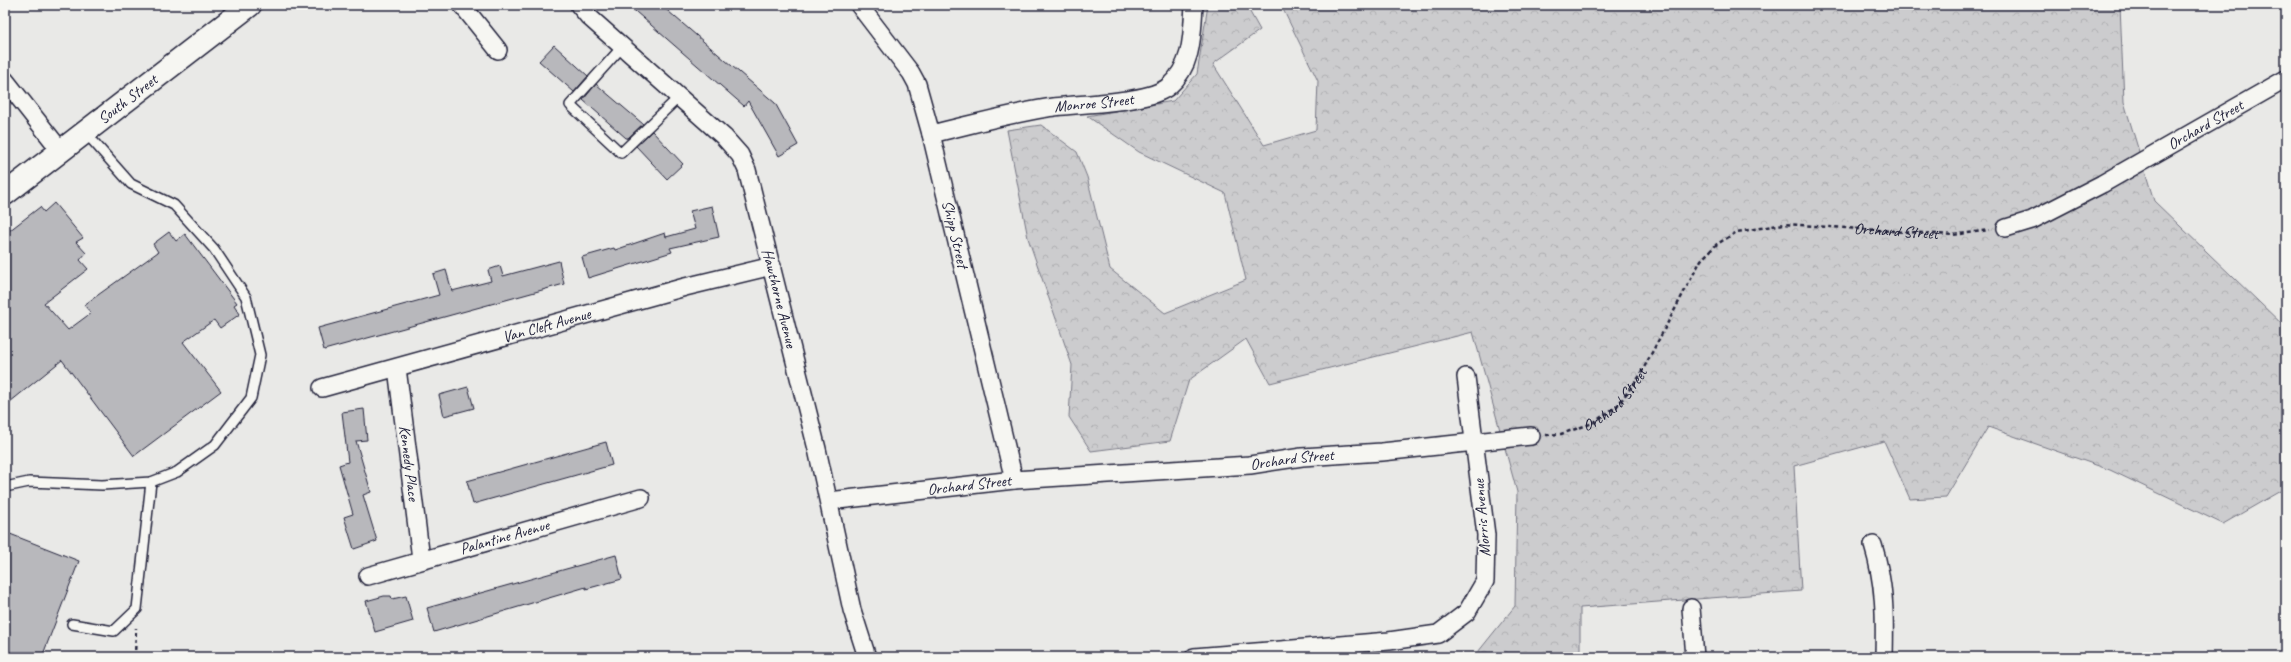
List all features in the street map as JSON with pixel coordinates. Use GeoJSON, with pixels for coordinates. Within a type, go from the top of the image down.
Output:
{"type":"FeatureCollection","features":[{"type":"Feature","properties":{"kind":"street","name":"South Street"},"geometry":{"type":"LineString","coordinates":[[5,194],[250,5]]}},
{"type":"Feature","properties":{"kind":"street"},"geometry":{"type":"LineString","coordinates":[[462,5],[498,50]]}},
{"type":"Feature","properties":{"kind":"street","name":"Hawthorne Avenue"},"geometry":{"type":"LineString","coordinates":[[579,5],[589,18],[724,137],[740,155],[747,170],[829,501],[852,610],[868,657]]}},
{"type":"Feature","properties":{"kind":"street","name":"Shipp Street"},"geometry":{"type":"LineString","coordinates":[[858,5],[911,73],[917,84],[931,134],[1014,480]]}},
{"type":"Feature","properties":{"kind":"street","name":"Monroe Street"},"geometry":{"type":"LineString","coordinates":[[931,134],[1047,108],[1149,96],[1168,87],[1182,72],[1191,48],[1194,5]]}},
{"type":"Feature","properties":{"kind":"street","name":"Orchard Street"},"geometry":{"type":"LineString","coordinates":[[2006,228],[2032,220],[2108,180],[2286,79]]}},
{"type":"Feature","properties":{"kind":"street"},"geometry":{"type":"LineString","coordinates":[[5,80],[61,151]]}},
{"type":"Feature","properties":{"kind":"street","name":"Van Cleft Avenue"},"geometry":{"type":"LineString","coordinates":[[322,388],[685,287],[772,266]]}},
{"type":"Feature","properties":{"kind":"street","name":"Kennedy Place"},"geometry":{"type":"LineString","coordinates":[[397,368],[421,559]]}},
{"type":"Feature","properties":{"kind":"street","name":"Morris Avenue"},"geometry":{"type":"LineString","coordinates":[[1194,657],[1389,641],[1438,634],[1467,612],[1485,581],[1486,535],[1473,442],[1466,377]]}},
{"type":"Feature","properties":{"kind":"street","name":"Orchard Street"},"geometry":{"type":"LineString","coordinates":[[829,501],[1014,480],[1250,465],[1302,457],[1382,452],[1531,436]]}},
{"type":"Feature","properties":{"kind":"street","name":"Palantine Avenue"},"geometry":{"type":"LineString","coordinates":[[368,576],[421,559],[641,498]]}},
{"type":"Feature","properties":{"kind":"street"},"geometry":{"type":"LineString","coordinates":[[1873,545],[1879,566],[1886,609],[1884,657]]}},
{"type":"Feature","properties":{"kind":"street"},"geometry":{"type":"LineString","coordinates":[[1691,608],[1695,657]]}},
{"type":"Feature","properties":{"kind":"lane"},"geometry":{"type":"LineString","coordinates":[[622,47],[570,105],[621,153],[678,97]]}},
{"type":"Feature","properties":{"kind":"lane"},"geometry":{"type":"LineString","coordinates":[[5,487],[30,482],[102,485],[151,482],[177,472],[215,445],[251,398],[260,355],[246,297],[214,249],[174,205],[132,184],[85,132]]}},
{"type":"Feature","properties":{"kind":"lane"},"geometry":{"type":"LineString","coordinates":[[72,624],[114,631],[137,609],[151,482]]}},
{"type":"Feature","properties":{"kind":"lane"},"geometry":{"type":"LineString","coordinates":[[5,495],[16,485]]}},
{"type":"Feature","properties":{"kind":"path","name":"Orchard Street"},"geometry":{"type":"LineString","coordinates":[[1531,436],[1560,434],[1593,423],[1617,406],[1639,377],[1701,260],[1717,244],[1737,232],[1784,224],[1953,235],[2006,228]]}},
{"type":"Feature","properties":{"kind":"path"},"geometry":{"type":"LineString","coordinates":[[134,657],[135,644]]}},
{"type":"Feature","properties":{"kind":"green space"},"geometry":{"type":"Polygon","coordinates":[[[1208,5],[1246,5],[1260,30],[1213,64],[1264,145],[1316,130],[1318,81],[1281,5],[2120,5],[2124,102],[2154,201],[2286,328],[2286,495],[2282,490],[2223,524],[2110,470],[1988,427],[1946,497],[1910,499],[1884,441],[1794,466],[1801,591],[1580,608],[1580,657],[1474,657],[1515,606],[1517,492],[1473,332],[1270,383],[1246,339],[1189,380],[1170,441],[1091,451],[1069,417],[1072,365],[1028,238],[1007,130],[1041,125],[1077,152],[1087,177],[1110,269],[1165,313],[1246,280],[1225,193],[1139,152],[1087,116],[1173,101],[1197,74],[1208,5]]]}},
{"type":"Feature","properties":{"kind":"building"},"geometry":{"type":"Polygon","coordinates":[[[628,5],[661,5],[775,103],[798,145],[779,156],[748,101],[744,106],[628,5]]]}},
{"type":"Feature","properties":{"kind":"building"},"geometry":{"type":"Polygon","coordinates":[[[554,45],[588,76],[574,92],[539,61],[554,45]]]}},
{"type":"Feature","properties":{"kind":"building"},"geometry":{"type":"Polygon","coordinates":[[[596,84],[643,124],[628,138],[626,138],[583,100],[596,84]]]}},
{"type":"Feature","properties":{"kind":"building"},"geometry":{"type":"Polygon","coordinates":[[[652,131],[683,164],[667,179],[636,146],[652,131]]]}},
{"type":"Feature","properties":{"kind":"building"},"geometry":{"type":"Polygon","coordinates":[[[54,203],[83,238],[76,242],[86,253],[80,260],[88,269],[44,303],[68,330],[91,313],[84,305],[158,252],[153,244],[169,232],[176,241],[185,234],[237,303],[234,305],[240,314],[220,328],[214,320],[183,342],[221,391],[134,456],[62,360],[5,406],[5,234],[40,207],[44,212],[54,203]]]}},
{"type":"Feature","properties":{"kind":"building"},"geometry":{"type":"Polygon","coordinates":[[[712,206],[719,237],[670,248],[672,252],[588,278],[582,257],[614,248],[615,250],[665,233],[666,237],[695,229],[690,211],[712,206]]]}},
{"type":"Feature","properties":{"kind":"building"},"geometry":{"type":"Polygon","coordinates":[[[559,261],[564,284],[324,350],[318,328],[439,295],[433,274],[446,270],[452,291],[491,281],[488,270],[500,266],[503,276],[559,261]]]}},
{"type":"Feature","properties":{"kind":"building"},"geometry":{"type":"Polygon","coordinates":[[[468,387],[474,408],[444,416],[439,395],[468,387]]]}},
{"type":"Feature","properties":{"kind":"building"},"geometry":{"type":"Polygon","coordinates":[[[364,409],[367,440],[356,441],[371,492],[363,495],[377,541],[354,549],[344,517],[353,514],[339,465],[348,462],[342,412],[364,409]]]}},
{"type":"Feature","properties":{"kind":"building"},"geometry":{"type":"Polygon","coordinates":[[[606,442],[612,465],[473,504],[467,481],[606,442]]]}},
{"type":"Feature","properties":{"kind":"building"},"geometry":{"type":"Polygon","coordinates":[[[5,532],[79,561],[42,657],[5,657],[5,532]]]}},
{"type":"Feature","properties":{"kind":"building"},"geometry":{"type":"Polygon","coordinates":[[[616,555],[622,579],[586,589],[586,587],[434,632],[427,608],[616,555]]]}},
{"type":"Feature","properties":{"kind":"building"},"geometry":{"type":"Polygon","coordinates":[[[384,596],[391,596],[392,599],[406,596],[413,621],[375,632],[366,601],[384,596]]]}}]}
